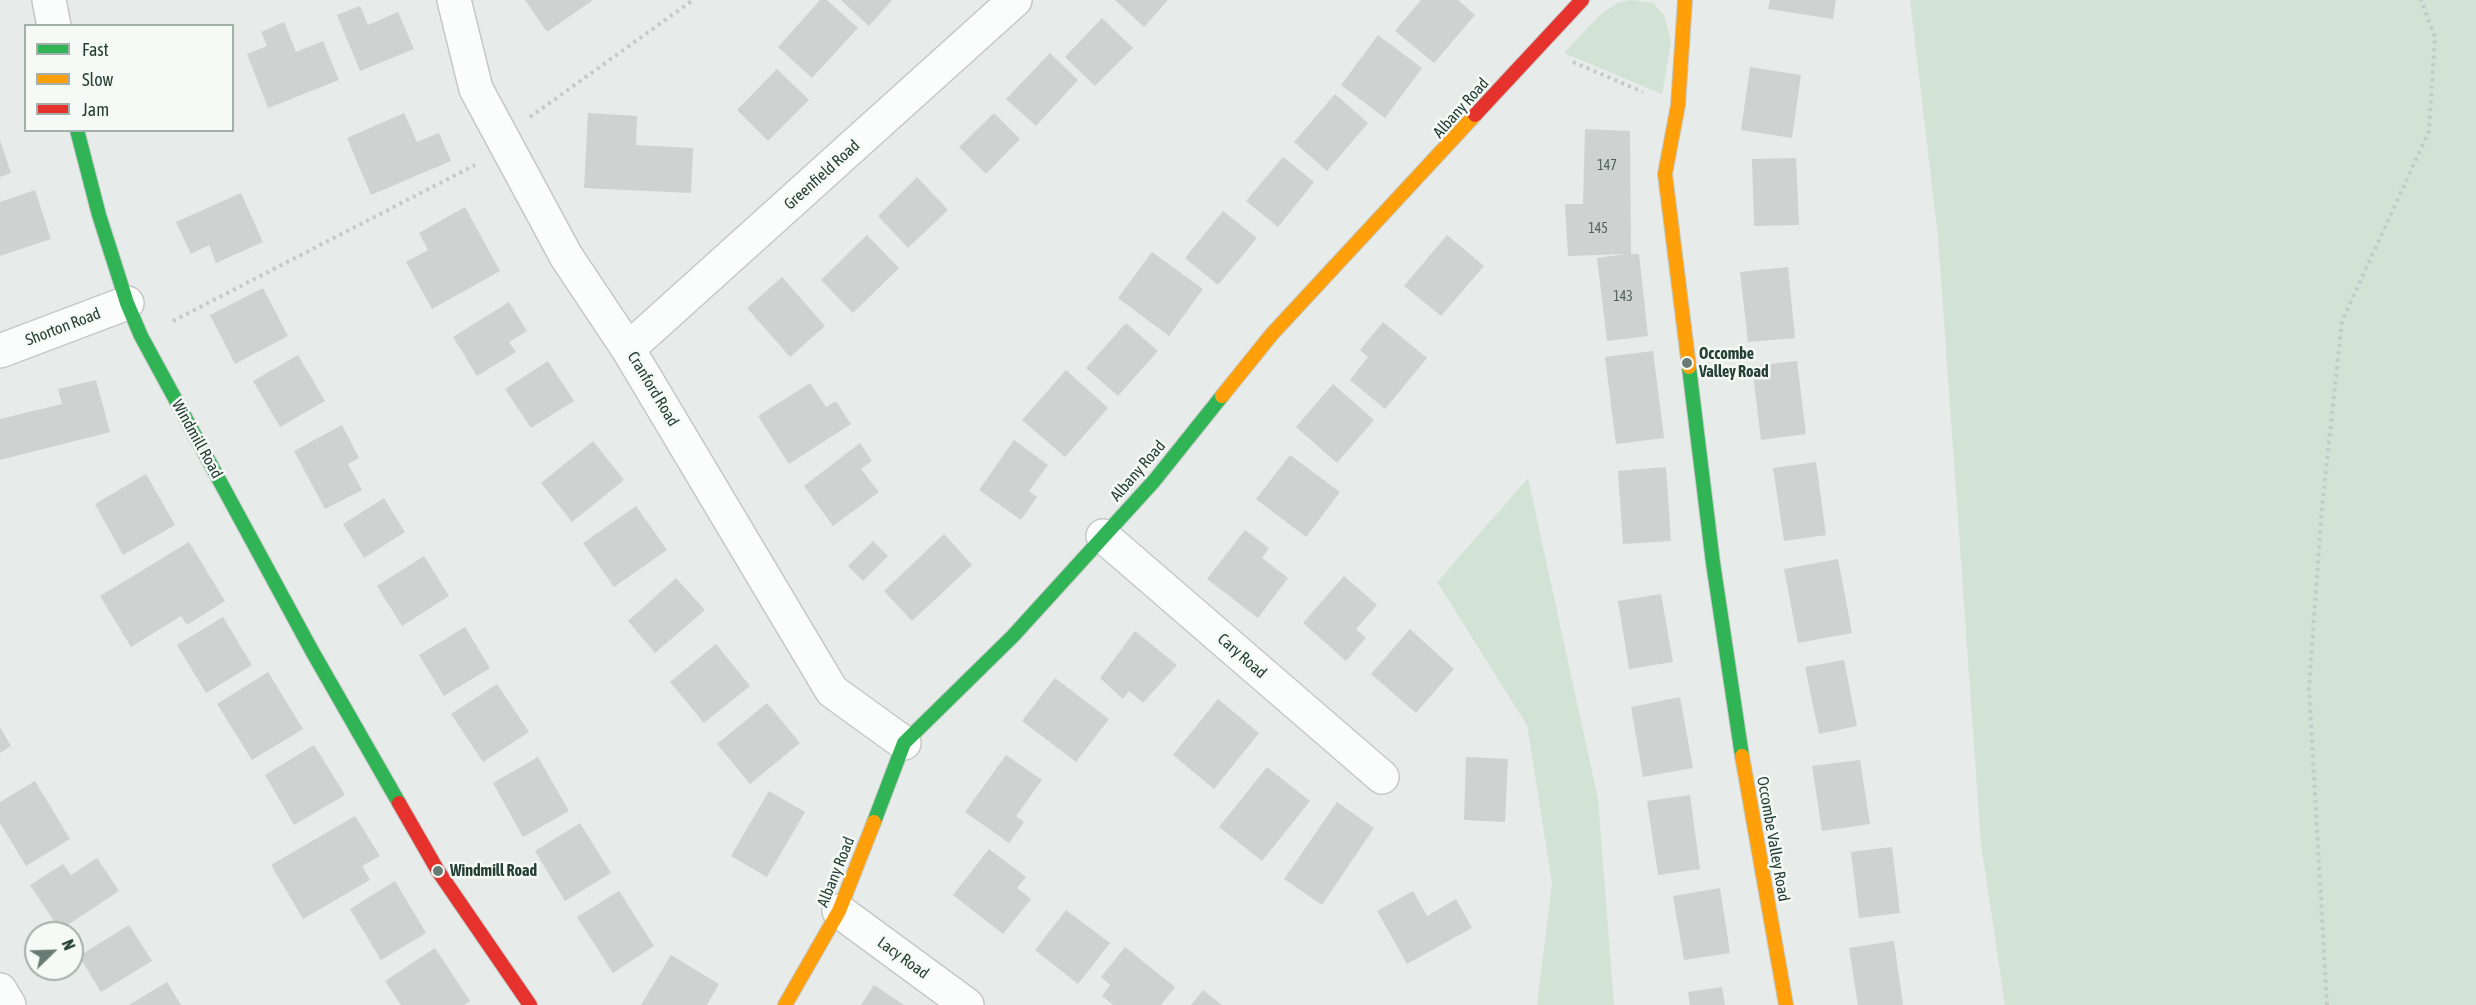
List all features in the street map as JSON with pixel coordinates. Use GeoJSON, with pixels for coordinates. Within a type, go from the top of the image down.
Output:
{"type":"FeatureCollection","features":[{"type":"Feature","properties":{"kind":"street"},"geometry":{"type":"LineString","coordinates":[[49,0],[54,24]]}},
{"type":"Feature","properties":{"kind":"street","name":"Cranford Road"},"geometry":{"type":"LineString","coordinates":[[454,0],[476,89],[566,256],[628,349],[832,691],[904,743]]}},
{"type":"Feature","properties":{"kind":"street","name":"Greenfield Road"},"geometry":{"type":"LineString","coordinates":[[628,349],[1015,0]]}},
{"type":"Feature","properties":{"kind":"street","name":"Albany Road"},"geometry":{"type":"LineString","coordinates":[[785,1005],[839,912],[904,743],[1013,636],[1154,481],[1272,334],[1582,0]]}},
{"type":"Feature","properties":{"kind":"street","name":"Occombe Valley Road"},"geometry":{"type":"LineString","coordinates":[[1685,0],[1678,105],[1665,174],[1715,575],[1753,829],[1786,1005]]}},
{"type":"Feature","properties":{"kind":"street","name":"Windmill Road"},"geometry":{"type":"LineString","coordinates":[[78,132],[99,215],[127,303],[141,336],[312,651],[438,871],[530,1005]]}},
{"type":"Feature","properties":{"kind":"street","name":"Shorton Road"},"geometry":{"type":"LineString","coordinates":[[0,351],[127,303]]}},
{"type":"Feature","properties":{"kind":"street","name":"Cary Road"},"geometry":{"type":"LineString","coordinates":[[1102,536],[1382,777]]}},
{"type":"Feature","properties":{"kind":"street","name":"Lacy Road"},"geometry":{"type":"LineString","coordinates":[[839,912],[967,1005]]}},
{"type":"Feature","properties":{"kind":"street"},"geometry":{"type":"LineString","coordinates":[[0,990],[9,1005]]}},
{"type":"Feature","properties":{"kind":"path"},"geometry":{"type":"LineString","coordinates":[[141,336],[473,168],[501,138],[693,0]]}},
{"type":"Feature","properties":{"kind":"path"},"geometry":{"type":"LineString","coordinates":[[2327,1005],[2309,688],[2322,507],[2342,321],[2429,130],[2436,37],[2421,0]]}},
{"type":"Feature","properties":{"kind":"path"},"geometry":{"type":"LineString","coordinates":[[1574,63],[1650,95]]}},
{"type":"Feature","properties":{"kind":"green space"},"geometry":{"type":"Polygon","coordinates":[[[1631,0],[1653,3],[1664,15],[1671,42],[1662,94],[1564,53],[1600,15],[1617,3],[1631,0]]]}},
{"type":"Feature","properties":{"kind":"green space"},"geometry":{"type":"Polygon","coordinates":[[[1910,0],[2476,0],[2476,1005],[2005,1005],[1981,844],[1938,237],[1910,0]]]}},
{"type":"Feature","properties":{"kind":"green space"},"geometry":{"type":"Polygon","coordinates":[[[1528,478],[1598,799],[1614,1005],[1537,1005],[1552,883],[1527,725],[1437,582],[1528,478]]]}},
{"type":"Feature","properties":{"kind":"building"},"geometry":{"type":"Polygon","coordinates":[[[525,0],[593,0],[547,32],[525,0]]]}},
{"type":"Feature","properties":{"kind":"building"},"geometry":{"type":"Polygon","coordinates":[[[820,0],[827,0],[858,28],[812,78],[778,47],[820,0]]]}},
{"type":"Feature","properties":{"kind":"building"},"geometry":{"type":"Polygon","coordinates":[[[841,0],[892,0],[869,26],[841,0]]]}},
{"type":"Feature","properties":{"kind":"building"},"geometry":{"type":"Polygon","coordinates":[[[1115,0],[1168,0],[1144,27],[1115,0]]]}},
{"type":"Feature","properties":{"kind":"building"},"geometry":{"type":"Polygon","coordinates":[[[1421,0],[1458,0],[1475,15],[1434,63],[1395,31],[1421,0]]]}},
{"type":"Feature","properties":{"kind":"building"},"geometry":{"type":"Polygon","coordinates":[[[1770,0],[1836,0],[1833,19],[1768,9],[1770,0]]]}},
{"type":"Feature","properties":{"kind":"building"},"geometry":{"type":"Polygon","coordinates":[[[360,6],[368,25],[398,12],[414,49],[360,71],[337,15],[360,6]]]}},
{"type":"Feature","properties":{"kind":"building"},"geometry":{"type":"Polygon","coordinates":[[[1102,18],[1133,48],[1095,86],[1065,57],[1102,18]]]}},
{"type":"Feature","properties":{"kind":"building"},"geometry":{"type":"Polygon","coordinates":[[[284,22],[296,52],[323,41],[339,80],[268,108],[247,54],[267,46],[261,32],[284,22]]]}},
{"type":"Feature","properties":{"kind":"building"},"geometry":{"type":"Polygon","coordinates":[[[1378,35],[1422,68],[1385,118],[1341,85],[1378,35]]]}},
{"type":"Feature","properties":{"kind":"building"},"geometry":{"type":"Polygon","coordinates":[[[1050,53],[1078,80],[1036,126],[1006,99],[1050,53]]]}},
{"type":"Feature","properties":{"kind":"building"},"geometry":{"type":"Polygon","coordinates":[[[1750,67],[1801,75],[1792,138],[1741,130],[1750,67]]]}},
{"type":"Feature","properties":{"kind":"building"},"geometry":{"type":"Polygon","coordinates":[[[777,69],[809,100],[768,141],[737,110],[777,69]]]}},
{"type":"Feature","properties":{"kind":"building"},"geometry":{"type":"Polygon","coordinates":[[[1335,94],[1368,123],[1327,171],[1294,142],[1335,94]]]}},
{"type":"Feature","properties":{"kind":"building"},"geometry":{"type":"Polygon","coordinates":[[[404,113],[417,142],[439,133],[451,161],[371,195],[347,138],[404,113]]]}},
{"type":"Feature","properties":{"kind":"building"},"geometry":{"type":"Polygon","coordinates":[[[588,113],[637,116],[636,145],[693,148],[691,193],[584,188],[588,113]]]}},
{"type":"Feature","properties":{"kind":"building"},"geometry":{"type":"Polygon","coordinates":[[[994,113],[1020,139],[986,174],[959,147],[994,113]]]}},
{"type":"Feature","properties":{"kind":"building"},"geometry":{"type":"Polygon","coordinates":[[[1585,129],[1630,131],[1631,254],[1639,254],[1648,336],[1607,341],[1597,258],[1626,254],[1568,256],[1565,204],[1583,204],[1585,129]]]}},
{"type":"Feature","properties":{"kind":"building"},"geometry":{"type":"Polygon","coordinates":[[[0,140],[11,173],[0,177],[0,140]]]}},
{"type":"Feature","properties":{"kind":"building"},"geometry":{"type":"Polygon","coordinates":[[[1283,157],[1314,182],[1278,227],[1246,201],[1283,157]]]}},
{"type":"Feature","properties":{"kind":"building"},"geometry":{"type":"Polygon","coordinates":[[[1796,158],[1799,225],[1754,226],[1752,159],[1796,158]]]}},
{"type":"Feature","properties":{"kind":"building"},"geometry":{"type":"Polygon","coordinates":[[[917,177],[948,210],[908,248],[878,216],[917,177]]]}},
{"type":"Feature","properties":{"kind":"building"},"geometry":{"type":"Polygon","coordinates":[[[35,190],[51,239],[0,256],[0,202],[35,190]]]}},
{"type":"Feature","properties":{"kind":"building"},"geometry":{"type":"Polygon","coordinates":[[[241,193],[263,242],[216,263],[209,245],[191,254],[176,222],[241,193]]]}},
{"type":"Feature","properties":{"kind":"building"},"geometry":{"type":"Polygon","coordinates":[[[465,207],[500,271],[432,309],[406,262],[428,250],[419,233],[465,207]]]}},
{"type":"Feature","properties":{"kind":"building"},"geometry":{"type":"Polygon","coordinates":[[[1223,211],[1257,238],[1218,285],[1185,258],[1223,211]]]}},
{"type":"Feature","properties":{"kind":"building"},"geometry":{"type":"Polygon","coordinates":[[[867,235],[899,268],[853,313],[821,280],[867,235]]]}},
{"type":"Feature","properties":{"kind":"building"},"geometry":{"type":"Polygon","coordinates":[[[1447,235],[1484,266],[1441,316],[1404,286],[1447,235]]]}},
{"type":"Feature","properties":{"kind":"building"},"geometry":{"type":"Polygon","coordinates":[[[1152,252],[1203,289],[1169,336],[1118,298],[1152,252]]]}},
{"type":"Feature","properties":{"kind":"building"},"geometry":{"type":"Polygon","coordinates":[[[1788,267],[1795,338],[1748,342],[1740,272],[1788,267]]]}},
{"type":"Feature","properties":{"kind":"building"},"geometry":{"type":"Polygon","coordinates":[[[782,277],[825,326],[790,357],[747,308],[782,277]]]}},
{"type":"Feature","properties":{"kind":"building"},"geometry":{"type":"Polygon","coordinates":[[[263,288],[288,336],[235,364],[210,315],[263,288]]]}},
{"type":"Feature","properties":{"kind":"building"},"geometry":{"type":"Polygon","coordinates":[[[509,302],[527,331],[509,342],[516,352],[477,376],[453,337],[509,302]]]}},
{"type":"Feature","properties":{"kind":"building"},"geometry":{"type":"Polygon","coordinates":[[[1383,322],[1427,358],[1385,409],[1350,380],[1368,357],[1360,350],[1383,322]]]}},
{"type":"Feature","properties":{"kind":"building"},"geometry":{"type":"Polygon","coordinates":[[[1126,323],[1158,351],[1118,396],[1086,368],[1126,323]]]}},
{"type":"Feature","properties":{"kind":"building"},"geometry":{"type":"Polygon","coordinates":[[[1653,351],[1664,438],[1616,444],[1605,357],[1653,351]]]}},
{"type":"Feature","properties":{"kind":"building"},"geometry":{"type":"Polygon","coordinates":[[[298,355],[325,401],[280,427],[253,381],[298,355]]]}},
{"type":"Feature","properties":{"kind":"building"},"geometry":{"type":"Polygon","coordinates":[[[548,361],[574,401],[531,428],[505,389],[548,361]]]}},
{"type":"Feature","properties":{"kind":"building"},"geometry":{"type":"Polygon","coordinates":[[[1797,361],[1806,434],[1761,440],[1752,366],[1797,361]]]}},
{"type":"Feature","properties":{"kind":"building"},"geometry":{"type":"Polygon","coordinates":[[[1066,370],[1108,408],[1065,457],[1022,420],[1066,370]]]}},
{"type":"Feature","properties":{"kind":"building"},"geometry":{"type":"Polygon","coordinates":[[[96,380],[110,432],[0,460],[0,419],[62,404],[58,389],[96,380]]]}},
{"type":"Feature","properties":{"kind":"building"},"geometry":{"type":"Polygon","coordinates":[[[810,383],[826,407],[836,401],[851,424],[789,464],[758,416],[810,383]]]}},
{"type":"Feature","properties":{"kind":"building"},"geometry":{"type":"Polygon","coordinates":[[[1333,384],[1374,420],[1337,463],[1296,427],[1333,384]]]}},
{"type":"Feature","properties":{"kind":"building"},"geometry":{"type":"Polygon","coordinates":[[[342,425],[359,458],[348,464],[362,490],[325,509],[294,451],[342,425]]]}},
{"type":"Feature","properties":{"kind":"building"},"geometry":{"type":"Polygon","coordinates":[[[1014,440],[1048,465],[1029,491],[1037,497],[1021,520],[979,490],[1014,440]]]}},
{"type":"Feature","properties":{"kind":"building"},"geometry":{"type":"Polygon","coordinates":[[[593,441],[624,480],[572,522],[541,483],[593,441]]]}},
{"type":"Feature","properties":{"kind":"building"},"geometry":{"type":"Polygon","coordinates":[[[860,443],[872,461],[861,469],[879,492],[833,526],[804,486],[860,443]]]}},
{"type":"Feature","properties":{"kind":"building"},"geometry":{"type":"Polygon","coordinates":[[[1290,455],[1340,492],[1306,537],[1256,499],[1290,455]]]}},
{"type":"Feature","properties":{"kind":"building"},"geometry":{"type":"Polygon","coordinates":[[[1816,462],[1826,535],[1784,541],[1773,468],[1816,462]]]}},
{"type":"Feature","properties":{"kind":"building"},"geometry":{"type":"Polygon","coordinates":[[[1666,467],[1671,541],[1623,544],[1618,471],[1666,467]]]}},
{"type":"Feature","properties":{"kind":"building"},"geometry":{"type":"Polygon","coordinates":[[[146,474],[175,525],[123,555],[95,504],[146,474]]]}},
{"type":"Feature","properties":{"kind":"building"},"geometry":{"type":"Polygon","coordinates":[[[384,498],[405,532],[364,558],[343,524],[384,498]]]}},
{"type":"Feature","properties":{"kind":"building"},"geometry":{"type":"Polygon","coordinates":[[[636,506],[667,550],[614,587],[583,543],[636,506]]]}},
{"type":"Feature","properties":{"kind":"building"},"geometry":{"type":"Polygon","coordinates":[[[1245,530],[1269,548],[1262,558],[1288,578],[1258,618],[1207,579],[1245,530]]]}},
{"type":"Feature","properties":{"kind":"building"},"geometry":{"type":"Polygon","coordinates":[[[944,534],[972,565],[912,621],[884,591],[944,534]]]}},
{"type":"Feature","properties":{"kind":"building"},"geometry":{"type":"Polygon","coordinates":[[[873,541],[888,556],[863,581],[848,566],[873,541]]]}},
{"type":"Feature","properties":{"kind":"building"},"geometry":{"type":"Polygon","coordinates":[[[189,542],[225,601],[187,625],[181,616],[131,647],[100,596],[189,542]]]}},
{"type":"Feature","properties":{"kind":"building"},"geometry":{"type":"Polygon","coordinates":[[[424,556],[449,596],[402,626],[377,586],[424,556]]]}},
{"type":"Feature","properties":{"kind":"building"},"geometry":{"type":"Polygon","coordinates":[[[1838,559],[1852,633],[1798,643],[1784,569],[1838,559]]]}},
{"type":"Feature","properties":{"kind":"building"},"geometry":{"type":"Polygon","coordinates":[[[1344,576],[1377,605],[1356,629],[1366,638],[1346,661],[1303,623],[1344,576]]]}},
{"type":"Feature","properties":{"kind":"building"},"geometry":{"type":"Polygon","coordinates":[[[676,578],[705,610],[655,653],[628,621],[676,578]]]}},
{"type":"Feature","properties":{"kind":"building"},"geometry":{"type":"Polygon","coordinates":[[[1661,594],[1673,662],[1629,669],[1618,601],[1661,594]]]}},
{"type":"Feature","properties":{"kind":"building"},"geometry":{"type":"Polygon","coordinates":[[[223,617],[252,665],[206,693],[177,645],[223,617]]]}},
{"type":"Feature","properties":{"kind":"building"},"geometry":{"type":"Polygon","coordinates":[[[465,627],[490,668],[444,696],[419,655],[465,627]]]}},
{"type":"Feature","properties":{"kind":"building"},"geometry":{"type":"Polygon","coordinates":[[[1410,629],[1454,669],[1416,713],[1371,674],[1410,629]]]}},
{"type":"Feature","properties":{"kind":"building"},"geometry":{"type":"Polygon","coordinates":[[[1135,631],[1177,665],[1143,703],[1129,691],[1123,699],[1100,678],[1135,631]]]}},
{"type":"Feature","properties":{"kind":"building"},"geometry":{"type":"Polygon","coordinates":[[[716,644],[750,686],[704,723],[670,682],[716,644]]]}},
{"type":"Feature","properties":{"kind":"building"},"geometry":{"type":"Polygon","coordinates":[[[1844,660],[1857,726],[1819,734],[1805,667],[1844,660]]]}},
{"type":"Feature","properties":{"kind":"building"},"geometry":{"type":"Polygon","coordinates":[[[268,672],[303,729],[252,760],[217,704],[268,672]]]}},
{"type":"Feature","properties":{"kind":"building"},"geometry":{"type":"Polygon","coordinates":[[[1055,678],[1109,719],[1076,762],[1022,721],[1055,678]]]}},
{"type":"Feature","properties":{"kind":"building"},"geometry":{"type":"Polygon","coordinates":[[[497,684],[529,732],[483,762],[451,714],[497,684]]]}},
{"type":"Feature","properties":{"kind":"building"},"geometry":{"type":"Polygon","coordinates":[[[1680,697],[1693,768],[1643,777],[1631,707],[1680,697]]]}},
{"type":"Feature","properties":{"kind":"building"},"geometry":{"type":"Polygon","coordinates":[[[1218,699],[1259,733],[1214,789],[1173,755],[1218,699]]]}},
{"type":"Feature","properties":{"kind":"building"},"geometry":{"type":"Polygon","coordinates":[[[767,703],[800,743],[750,784],[717,744],[767,703]]]}},
{"type":"Feature","properties":{"kind":"building"},"geometry":{"type":"Polygon","coordinates":[[[0,727],[11,746],[0,753],[0,727]]]}},
{"type":"Feature","properties":{"kind":"building"},"geometry":{"type":"Polygon","coordinates":[[[314,745],[345,795],[294,825],[265,775],[314,745]]]}},
{"type":"Feature","properties":{"kind":"building"},"geometry":{"type":"Polygon","coordinates":[[[1006,755],[1042,780],[1016,816],[1024,822],[1009,843],[965,812],[1006,755]]]}},
{"type":"Feature","properties":{"kind":"building"},"geometry":{"type":"Polygon","coordinates":[[[538,757],[569,811],[523,837],[493,783],[538,757]]]}},
{"type":"Feature","properties":{"kind":"building"},"geometry":{"type":"Polygon","coordinates":[[[1466,757],[1508,759],[1505,822],[1464,820],[1466,757]]]}},
{"type":"Feature","properties":{"kind":"building"},"geometry":{"type":"Polygon","coordinates":[[[1860,760],[1870,824],[1822,831],[1812,766],[1860,760]]]}},
{"type":"Feature","properties":{"kind":"building"},"geometry":{"type":"Polygon","coordinates":[[[1267,767],[1310,801],[1262,861],[1219,827],[1267,767]]]}},
{"type":"Feature","properties":{"kind":"building"},"geometry":{"type":"Polygon","coordinates":[[[35,781],[70,839],[26,866],[0,823],[0,802],[35,781]]]}},
{"type":"Feature","properties":{"kind":"building"},"geometry":{"type":"Polygon","coordinates":[[[769,791],[805,812],[767,877],[731,856],[769,791]]]}},
{"type":"Feature","properties":{"kind":"building"},"geometry":{"type":"Polygon","coordinates":[[[1690,795],[1700,869],[1658,875],[1647,801],[1690,795]]]}},
{"type":"Feature","properties":{"kind":"building"},"geometry":{"type":"Polygon","coordinates":[[[1337,802],[1374,828],[1322,905],[1284,879],[1337,802]]]}},
{"type":"Feature","properties":{"kind":"building"},"geometry":{"type":"Polygon","coordinates":[[[355,816],[380,856],[362,866],[370,880],[303,919],[271,865],[355,816]]]}},
{"type":"Feature","properties":{"kind":"building"},"geometry":{"type":"Polygon","coordinates":[[[580,823],[611,873],[565,901],[535,851],[580,823]]]}},
{"type":"Feature","properties":{"kind":"building"},"geometry":{"type":"Polygon","coordinates":[[[1892,847],[1900,913],[1859,918],[1851,852],[1892,847]]]}},
{"type":"Feature","properties":{"kind":"building"},"geometry":{"type":"Polygon","coordinates":[[[989,849],[1026,877],[1017,888],[1031,899],[1003,934],[953,895],[989,849]]]}},
{"type":"Feature","properties":{"kind":"building"},"geometry":{"type":"Polygon","coordinates":[[[97,858],[119,891],[74,921],[54,921],[30,885],[63,864],[71,875],[97,858]]]}},
{"type":"Feature","properties":{"kind":"building"},"geometry":{"type":"Polygon","coordinates":[[[395,881],[426,933],[381,960],[350,909],[395,881]]]}},
{"type":"Feature","properties":{"kind":"building"},"geometry":{"type":"Polygon","coordinates":[[[1720,888],[1730,953],[1684,960],[1673,896],[1720,888]]]}},
{"type":"Feature","properties":{"kind":"building"},"geometry":{"type":"Polygon","coordinates":[[[619,891],[654,946],[613,973],[577,917],[619,891]]]}},
{"type":"Feature","properties":{"kind":"building"},"geometry":{"type":"Polygon","coordinates":[[[1413,891],[1427,916],[1456,899],[1472,928],[1407,964],[1377,911],[1413,891]]]}},
{"type":"Feature","properties":{"kind":"building"},"geometry":{"type":"Polygon","coordinates":[[[1066,910],[1110,943],[1078,984],[1035,950],[1066,910]]]}},
{"type":"Feature","properties":{"kind":"building"},"geometry":{"type":"Polygon","coordinates":[[[129,925],[152,961],[101,992],[84,964],[84,953],[129,925]]]}},
{"type":"Feature","properties":{"kind":"building"},"geometry":{"type":"Polygon","coordinates":[[[1894,941],[1903,1005],[1858,1005],[1849,948],[1894,941]]]}},
{"type":"Feature","properties":{"kind":"building"},"geometry":{"type":"Polygon","coordinates":[[[1125,947],[1175,987],[1161,1005],[1113,1005],[1102,996],[1110,985],[1101,977],[1125,947]]]}},
{"type":"Feature","properties":{"kind":"building"},"geometry":{"type":"Polygon","coordinates":[[[435,948],[470,1001],[464,1005],[401,1005],[385,981],[435,948]]]}},
{"type":"Feature","properties":{"kind":"building"},"geometry":{"type":"Polygon","coordinates":[[[671,955],[719,984],[707,1005],[641,1005],[671,955]]]}},
{"type":"Feature","properties":{"kind":"building"},"geometry":{"type":"Polygon","coordinates":[[[167,982],[181,1005],[129,1005],[167,982]]]}},
{"type":"Feature","properties":{"kind":"building"},"geometry":{"type":"Polygon","coordinates":[[[874,985],[904,1005],[861,1005],[874,985]]]}},
{"type":"Feature","properties":{"kind":"building"},"geometry":{"type":"Polygon","coordinates":[[[1722,987],[1725,1005],[1690,1005],[1688,992],[1722,987]]]}},
{"type":"Feature","properties":{"kind":"building"},"geometry":{"type":"Polygon","coordinates":[[[1203,990],[1222,1005],[1191,1005],[1203,990]]]}},
{"type":"Feature","properties":{"kind":"traffic: fast"},"geometry":{"type":"LineString","coordinates":[[78,132],[99,215],[127,303],[141,336],[312,651],[399,803]]}},
{"type":"Feature","properties":{"kind":"traffic: fast"},"geometry":{"type":"LineString","coordinates":[[1689,367],[1713,563],[1742,756]]}},
{"type":"Feature","properties":{"kind":"traffic: fast"},"geometry":{"type":"LineString","coordinates":[[874,822],[904,743],[1013,636],[1154,481],[1222,396]]}},
{"type":"Feature","properties":{"kind":"traffic: slow"},"geometry":{"type":"LineString","coordinates":[[1685,0],[1678,105],[1665,174],[1689,367]]}},
{"type":"Feature","properties":{"kind":"traffic: slow"},"geometry":{"type":"LineString","coordinates":[[1222,396],[1272,334],[1475,115]]}},
{"type":"Feature","properties":{"kind":"traffic: slow"},"geometry":{"type":"LineString","coordinates":[[1742,756],[1786,1005]]}},
{"type":"Feature","properties":{"kind":"traffic: slow"},"geometry":{"type":"LineString","coordinates":[[785,1005],[839,911],[874,822]]}},
{"type":"Feature","properties":{"kind":"traffic: jam"},"geometry":{"type":"LineString","coordinates":[[1475,115],[1582,0]]}},
{"type":"Feature","properties":{"kind":"traffic: jam"},"geometry":{"type":"LineString","coordinates":[[399,803],[438,871],[530,1005]]}},
{"type":"Feature","properties":{"kind":"place","name":"Occombe Valley Road"},"geometry":{"type":"Point","coordinates":[1687,363]}},
{"type":"Feature","properties":{"kind":"place","name":"Windmill Road"},"geometry":{"type":"Point","coordinates":[438,871]}}]}
